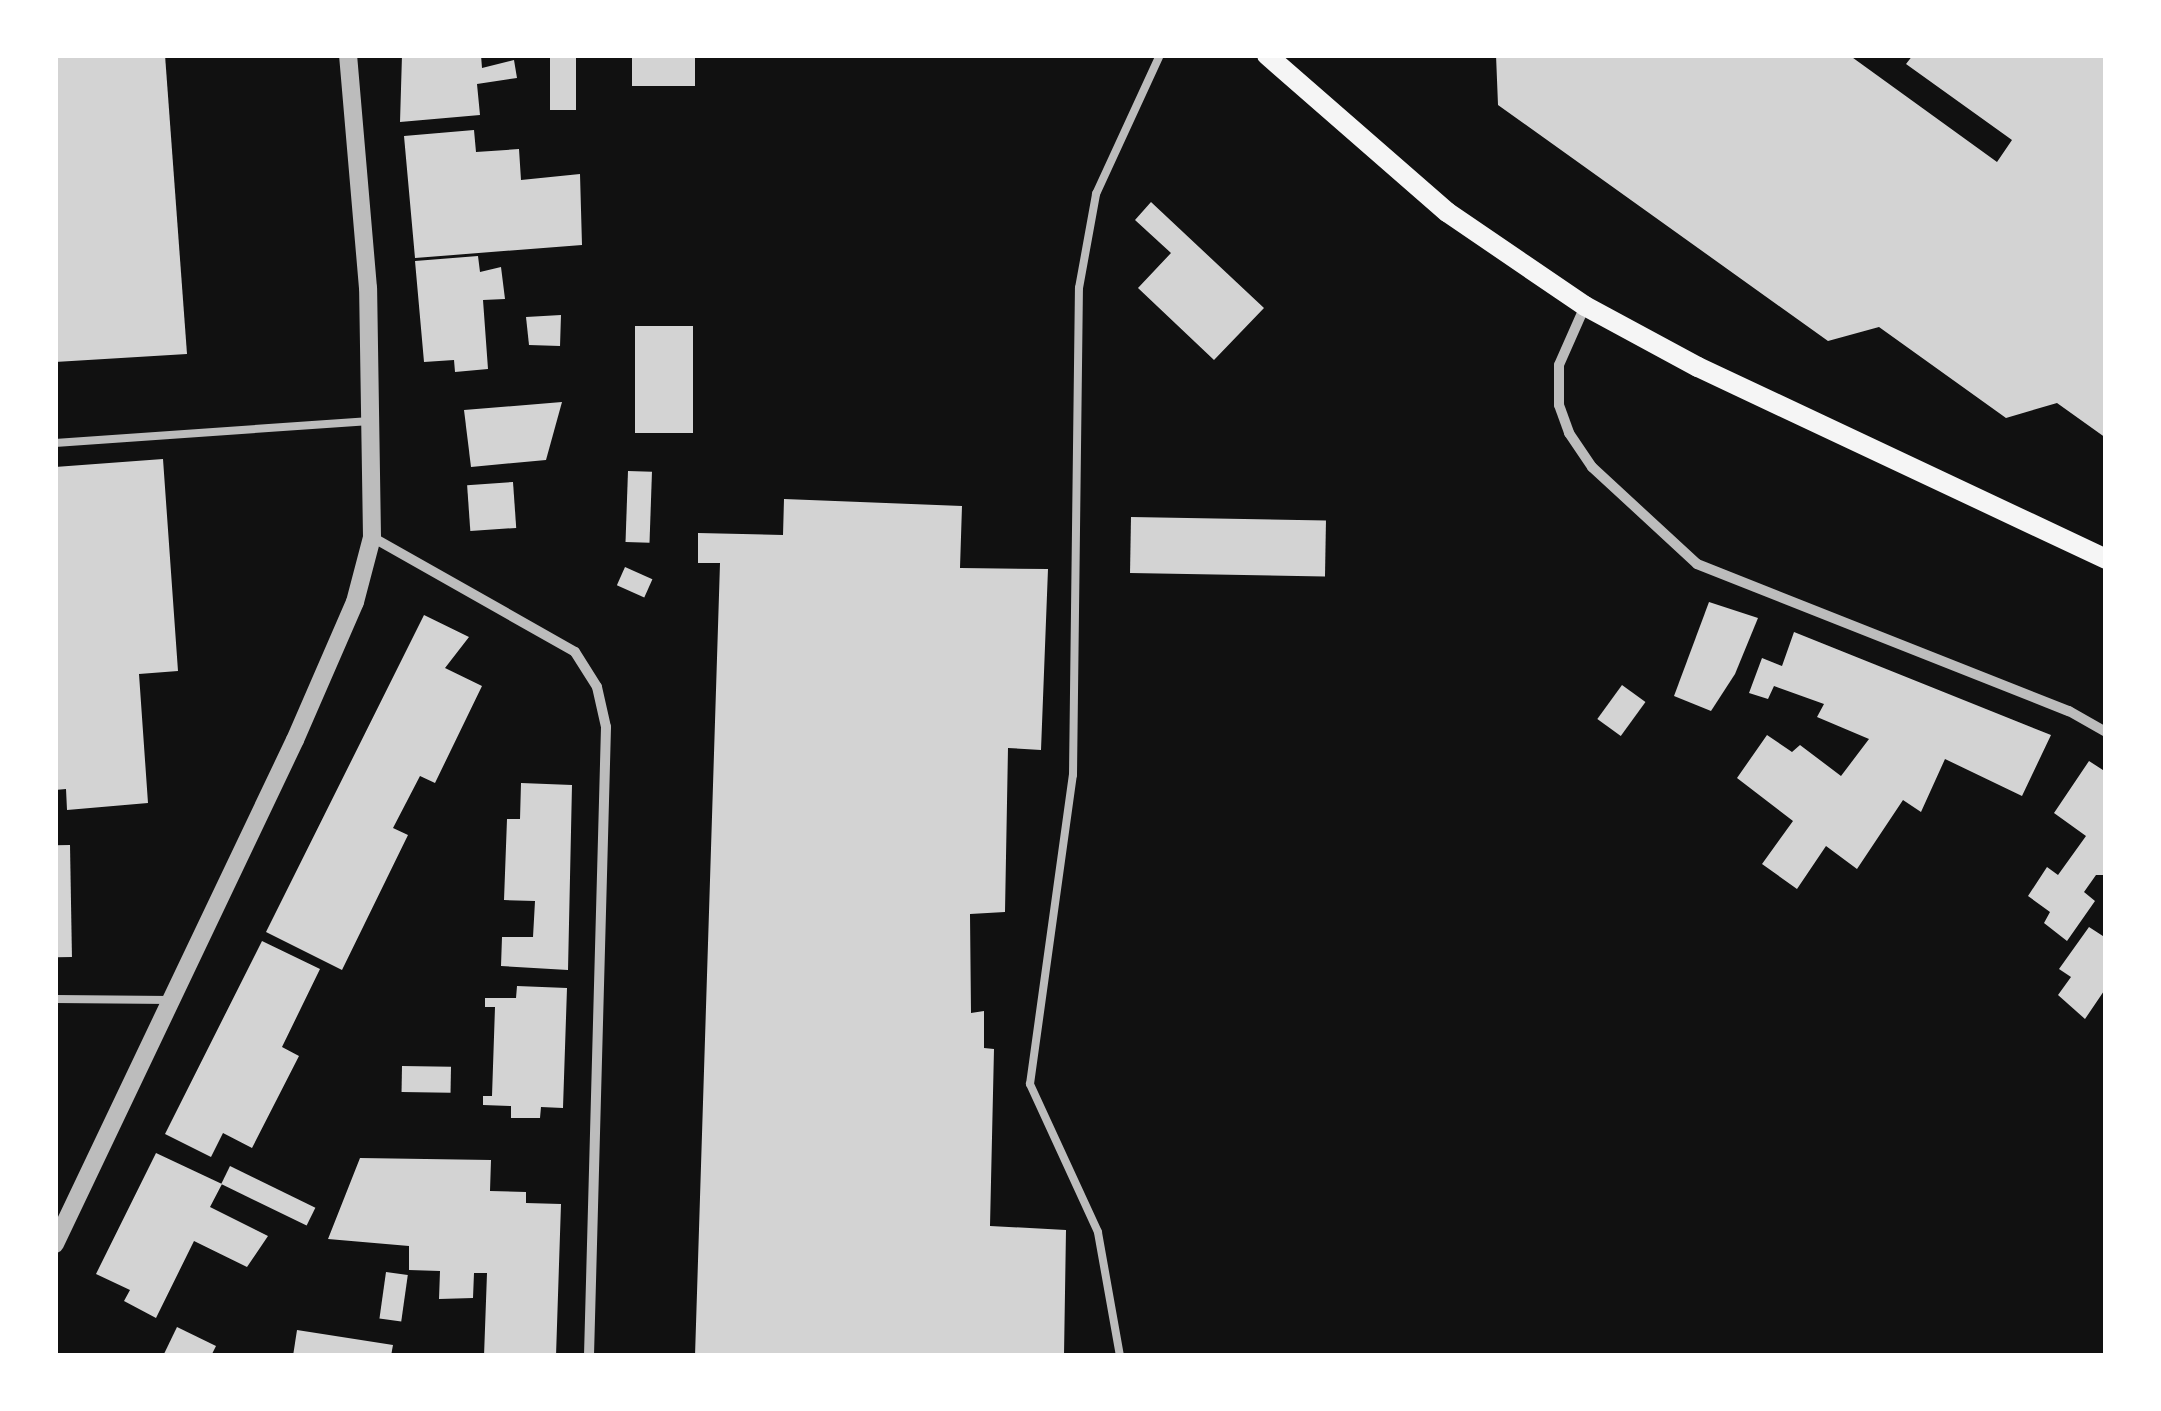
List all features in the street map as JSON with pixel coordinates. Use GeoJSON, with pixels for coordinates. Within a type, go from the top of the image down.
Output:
{"type":"FeatureCollection","features":[{"type":"Feature","properties":{"kind":"main road"},"geometry":{"type":"LineString","coordinates":[[1267,55],[1446,212],[1585,306],[1698,368],[2106,559]]}},
{"type":"Feature","properties":{"kind":"street"},"geometry":{"type":"LineString","coordinates":[[55,1244],[295,740],[354,602],[372,537],[368,288],[348,55]]}},
{"type":"Feature","properties":{"kind":"street"},"geometry":{"type":"LineString","coordinates":[[1585,306],[1559,365],[1558,405],[1569,432],[1592,467],[1697,564],[2069,710],[2106,732]]}},
{"type":"Feature","properties":{"kind":"street"},"geometry":{"type":"LineString","coordinates":[[372,537],[575,652],[597,687],[606,727],[590,1356]]}},
{"type":"Feature","properties":{"kind":"lane"},"geometry":{"type":"LineString","coordinates":[[1120,1356],[1098,1232],[1030,1084],[1073,774],[1079,288],[1096,194],[1160,55]]}},
{"type":"Feature","properties":{"kind":"lane"},"geometry":{"type":"LineString","coordinates":[[55,443],[370,421]]}},
{"type":"Feature","properties":{"kind":"lane"},"geometry":{"type":"LineString","coordinates":[[55,1000],[171,1000]]}},
{"type":"Feature","properties":{"kind":"building"},"geometry":{"type":"Polygon","coordinates":[[[55,55],[165,55],[187,354],[55,362],[55,55]]]}},
{"type":"Feature","properties":{"kind":"building"},"geometry":{"type":"Polygon","coordinates":[[[402,55],[481,55],[482,68],[514,60],[517,78],[477,84],[480,115],[400,122],[402,55]]]}},
{"type":"Feature","properties":{"kind":"building"},"geometry":{"type":"Polygon","coordinates":[[[550,55],[576,55],[576,110],[550,110],[550,55]]]}},
{"type":"Feature","properties":{"kind":"building"},"geometry":{"type":"Polygon","coordinates":[[[632,55],[695,55],[695,86],[632,86],[632,55]]]}},
{"type":"Feature","properties":{"kind":"building"},"geometry":{"type":"Polygon","coordinates":[[[1496,55],[1849,55],[1997,162],[2012,140],[1906,64],[1913,55],[2106,55],[2106,438],[2057,403],[2006,418],[1879,327],[1828,341],[1498,105],[1496,55]]]}},
{"type":"Feature","properties":{"kind":"building"},"geometry":{"type":"Polygon","coordinates":[[[474,130],[476,152],[519,149],[521,180],[580,174],[582,245],[415,258],[404,136],[474,130]]]}},
{"type":"Feature","properties":{"kind":"building"},"geometry":{"type":"Polygon","coordinates":[[[1151,202],[1264,308],[1214,360],[1138,288],[1171,253],[1135,220],[1151,202]]]}},
{"type":"Feature","properties":{"kind":"building"},"geometry":{"type":"Polygon","coordinates":[[[478,256],[480,272],[501,267],[505,299],[483,300],[488,369],[455,372],[454,360],[424,362],[415,261],[478,256]]]}},
{"type":"Feature","properties":{"kind":"building"},"geometry":{"type":"Polygon","coordinates":[[[561,315],[560,346],[529,345],[526,317],[561,315]]]}},
{"type":"Feature","properties":{"kind":"building"},"geometry":{"type":"Polygon","coordinates":[[[635,326],[693,326],[693,433],[635,433],[635,326]]]}},
{"type":"Feature","properties":{"kind":"building"},"geometry":{"type":"Polygon","coordinates":[[[562,402],[546,460],[471,467],[464,410],[562,402]]]}},
{"type":"Feature","properties":{"kind":"building"},"geometry":{"type":"Polygon","coordinates":[[[163,459],[178,671],[139,674],[148,803],[67,810],[66,789],[55,790],[55,467],[163,459]]]}},
{"type":"Feature","properties":{"kind":"building"},"geometry":{"type":"Polygon","coordinates":[[[628,471],[652,472],[650,543],[626,542],[628,471]]]}},
{"type":"Feature","properties":{"kind":"building"},"geometry":{"type":"Polygon","coordinates":[[[513,482],[516,528],[470,531],[467,485],[513,482]]]}},
{"type":"Feature","properties":{"kind":"building"},"geometry":{"type":"Polygon","coordinates":[[[784,499],[962,506],[960,568],[1048,569],[1041,750],[1008,748],[1005,912],[970,914],[971,1013],[984,1011],[984,1048],[994,1049],[990,1226],[1066,1230],[1064,1356],[695,1356],[720,563],[698,563],[698,533],[783,535],[784,499]]]}},
{"type":"Feature","properties":{"kind":"building"},"geometry":{"type":"Polygon","coordinates":[[[1131,517],[1326,520],[1325,576],[1130,573],[1131,517]]]}},
{"type":"Feature","properties":{"kind":"building"},"geometry":{"type":"Polygon","coordinates":[[[625,567],[652,579],[644,597],[617,585],[625,567]]]}},
{"type":"Feature","properties":{"kind":"building"},"geometry":{"type":"Polygon","coordinates":[[[1709,602],[1758,618],[1735,674],[1711,711],[1674,696],[1709,602]]]}},
{"type":"Feature","properties":{"kind":"building"},"geometry":{"type":"Polygon","coordinates":[[[424,615],[469,637],[445,668],[482,686],[435,783],[420,776],[393,828],[408,835],[342,970],[266,932],[424,615]]]}},
{"type":"Feature","properties":{"kind":"building"},"geometry":{"type":"Polygon","coordinates":[[[1794,632],[2051,735],[2022,796],[1945,759],[1921,812],[1903,800],[1857,869],[1826,846],[1797,889],[1762,864],[1793,821],[1737,778],[1767,735],[1792,752],[1800,745],[1841,776],[1869,739],[1817,717],[1824,704],[1774,686],[1768,699],[1749,693],[1762,658],[1782,666],[1794,632]]]}},
{"type":"Feature","properties":{"kind":"building"},"geometry":{"type":"Polygon","coordinates":[[[1622,685],[1645,702],[1621,736],[1597,719],[1622,685]]]}},
{"type":"Feature","properties":{"kind":"building"},"geometry":{"type":"Polygon","coordinates":[[[2089,761],[2106,772],[2106,875],[2096,875],[2084,892],[2095,901],[2067,941],[2044,923],[2050,912],[2028,896],[2047,867],[2058,875],[2086,836],[2054,813],[2089,761]]]}},
{"type":"Feature","properties":{"kind":"building"},"geometry":{"type":"Polygon","coordinates":[[[521,783],[572,785],[568,970],[501,966],[502,937],[533,937],[535,901],[504,900],[507,819],[520,819],[521,783]]]}},
{"type":"Feature","properties":{"kind":"building"},"geometry":{"type":"Polygon","coordinates":[[[55,845],[70,845],[72,957],[57,957],[55,845]]]}},
{"type":"Feature","properties":{"kind":"building"},"geometry":{"type":"Polygon","coordinates":[[[2089,927],[2106,938],[2106,988],[2085,1019],[2058,995],[2071,977],[2059,969],[2089,927]]]}},
{"type":"Feature","properties":{"kind":"building"},"geometry":{"type":"Polygon","coordinates":[[[262,941],[320,969],[282,1047],[299,1056],[252,1148],[223,1133],[211,1157],[165,1134],[262,941]]]}},
{"type":"Feature","properties":{"kind":"building"},"geometry":{"type":"Polygon","coordinates":[[[517,986],[567,988],[563,1108],[541,1107],[540,1118],[511,1118],[511,1106],[483,1105],[483,1096],[492,1096],[495,1007],[485,1007],[485,998],[516,998],[517,986]]]}},
{"type":"Feature","properties":{"kind":"building"},"geometry":{"type":"Polygon","coordinates":[[[402,1066],[451,1067],[451,1093],[402,1092],[402,1066]]]}},
{"type":"Feature","properties":{"kind":"building"},"geometry":{"type":"Polygon","coordinates":[[[156,1153],[222,1184],[210,1207],[268,1236],[247,1267],[194,1241],[156,1318],[124,1301],[130,1290],[96,1274],[156,1153]]]}},
{"type":"Feature","properties":{"kind":"building"},"geometry":{"type":"Polygon","coordinates":[[[360,1158],[491,1160],[490,1191],[526,1192],[526,1203],[561,1204],[556,1356],[484,1356],[487,1273],[474,1273],[473,1298],[439,1299],[440,1271],[409,1270],[409,1246],[328,1239],[360,1158]]]}},
{"type":"Feature","properties":{"kind":"building"},"geometry":{"type":"Polygon","coordinates":[[[230,1166],[315,1208],[307,1226],[221,1184],[230,1166]]]}},
{"type":"Feature","properties":{"kind":"building"},"geometry":{"type":"Polygon","coordinates":[[[386,1272],[408,1275],[401,1322],[379,1319],[386,1272]]]}},
{"type":"Feature","properties":{"kind":"building"},"geometry":{"type":"Polygon","coordinates":[[[177,1327],[216,1346],[211,1356],[163,1356],[177,1327]]]}},
{"type":"Feature","properties":{"kind":"building"},"geometry":{"type":"Polygon","coordinates":[[[297,1330],[393,1345],[391,1356],[293,1356],[297,1330]]]}}]}
